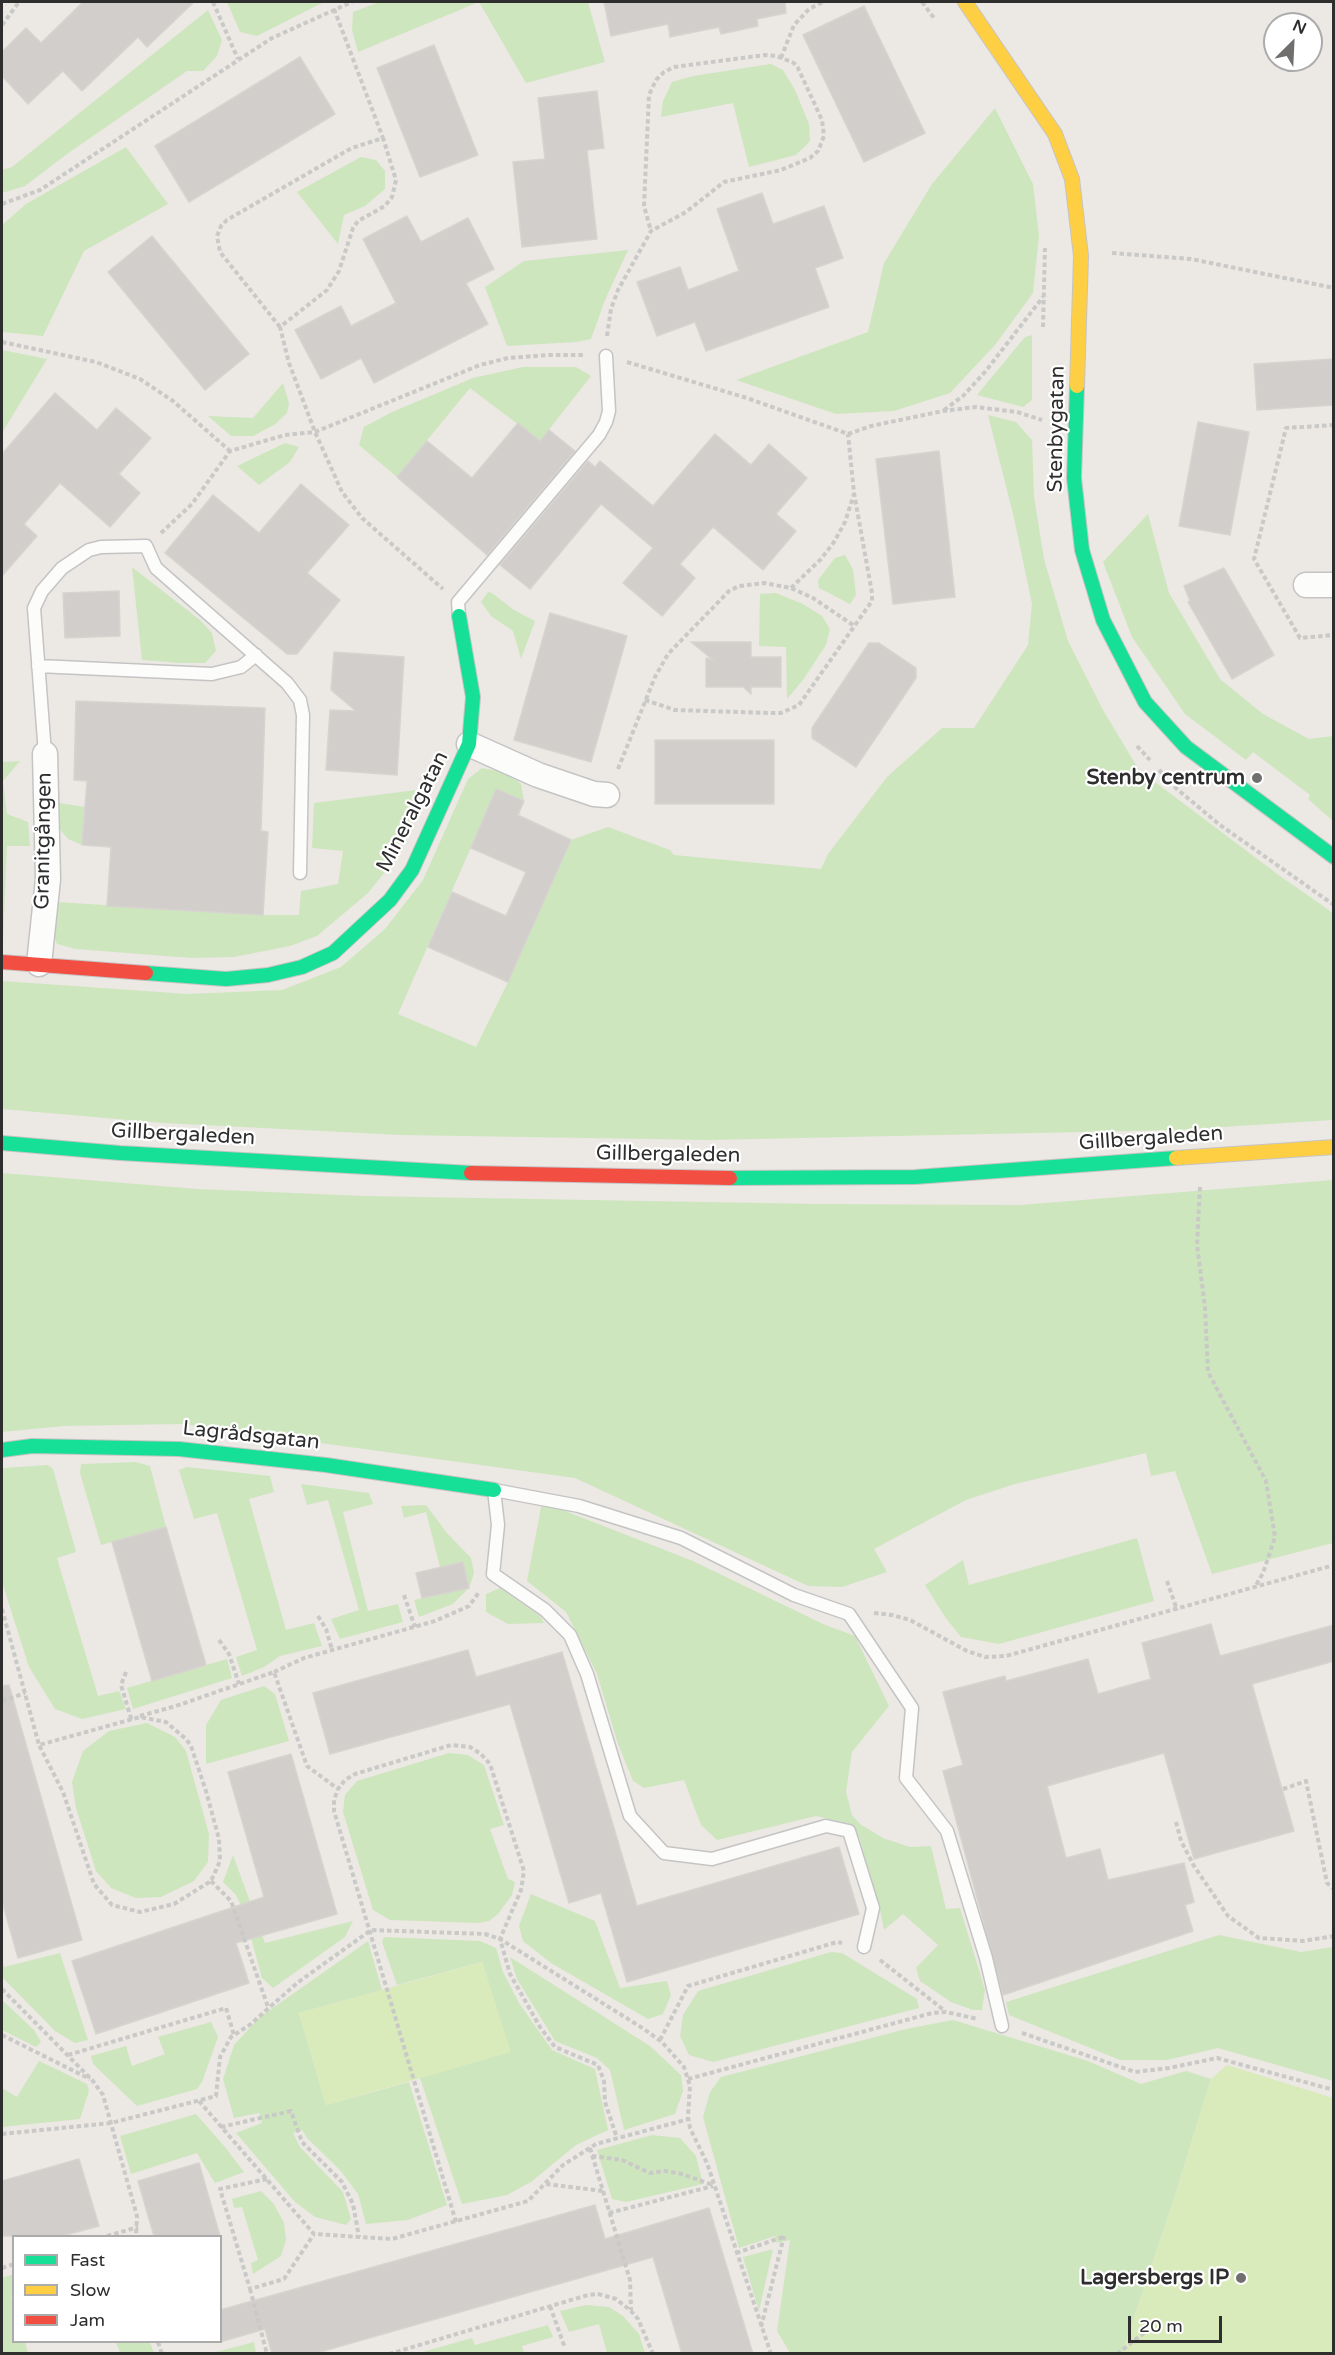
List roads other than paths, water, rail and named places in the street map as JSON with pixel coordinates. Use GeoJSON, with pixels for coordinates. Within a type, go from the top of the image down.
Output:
{"type":"FeatureCollection","features":[{"type":"Feature","properties":{"kind":"street","name":"Stenbygatan"},"geometry":{"type":"LineString","coordinates":[[965,2],[1055,134],[1072,179],[1081,256],[1074,478],[1082,550],[1103,620],[1145,702],[1186,747],[1334,857]]}},
{"type":"Feature","properties":{"kind":"street"},"geometry":{"type":"LineString","coordinates":[[1306,585],[1334,585]]}},
{"type":"Feature","properties":{"kind":"street","name":"Mineralgatan"},"geometry":{"type":"LineString","coordinates":[[2,962],[226,979],[268,975],[302,967],[333,953],[390,900],[412,870],[469,744],[473,697],[459,609]]}},
{"type":"Feature","properties":{"kind":"street"},"geometry":{"type":"LineString","coordinates":[[469,744],[538,775],[594,794],[608,795]]}},
{"type":"Feature","properties":{"kind":"street","name":"Granitgången"},"geometry":{"type":"LineString","coordinates":[[39,964],[48,879],[45,754]]}},
{"type":"Feature","properties":{"kind":"street","name":"Gillbergaleden"},"geometry":{"type":"LineString","coordinates":[[2,1143],[120,1154],[494,1174],[687,1178],[915,1177],[1334,1147]]}},
{"type":"Feature","properties":{"kind":"street","name":"Lagrådsgatan"},"geometry":{"type":"LineString","coordinates":[[2,1450],[32,1446],[178,1449],[326,1465],[494,1490]]}},
{"type":"Feature","properties":{"kind":"lane"},"geometry":{"type":"LineString","coordinates":[[459,609],[599,435],[609,411],[606,356]]}},
{"type":"Feature","properties":{"kind":"lane"},"geometry":{"type":"LineString","coordinates":[[45,754],[34,608],[49,581],[76,557],[101,547],[146,546],[156,568],[297,694],[303,715],[300,873]]}},
{"type":"Feature","properties":{"kind":"lane"},"geometry":{"type":"LineString","coordinates":[[38,666],[212,674],[242,667],[256,655]]}},
{"type":"Feature","properties":{"kind":"lane"},"geometry":{"type":"LineString","coordinates":[[864,1947],[873,1908],[849,1831],[826,1826],[712,1859],[664,1853],[630,1816],[587,1674],[570,1635],[545,1610],[493,1574],[498,1525],[494,1490],[579,1506],[681,1539],[794,1594],[849,1614],[912,1708],[906,1778],[947,1831],[986,1958],[1002,2026]]}},
{"type":"Feature","properties":{"kind":"place","name":"Stenby centrum"},"geometry":{"type":"Point","coordinates":[1257,778]}},
{"type":"Feature","properties":{"kind":"place","name":"Lagersbergs IP"},"geometry":{"type":"Point","coordinates":[1241,2278]}}]}
